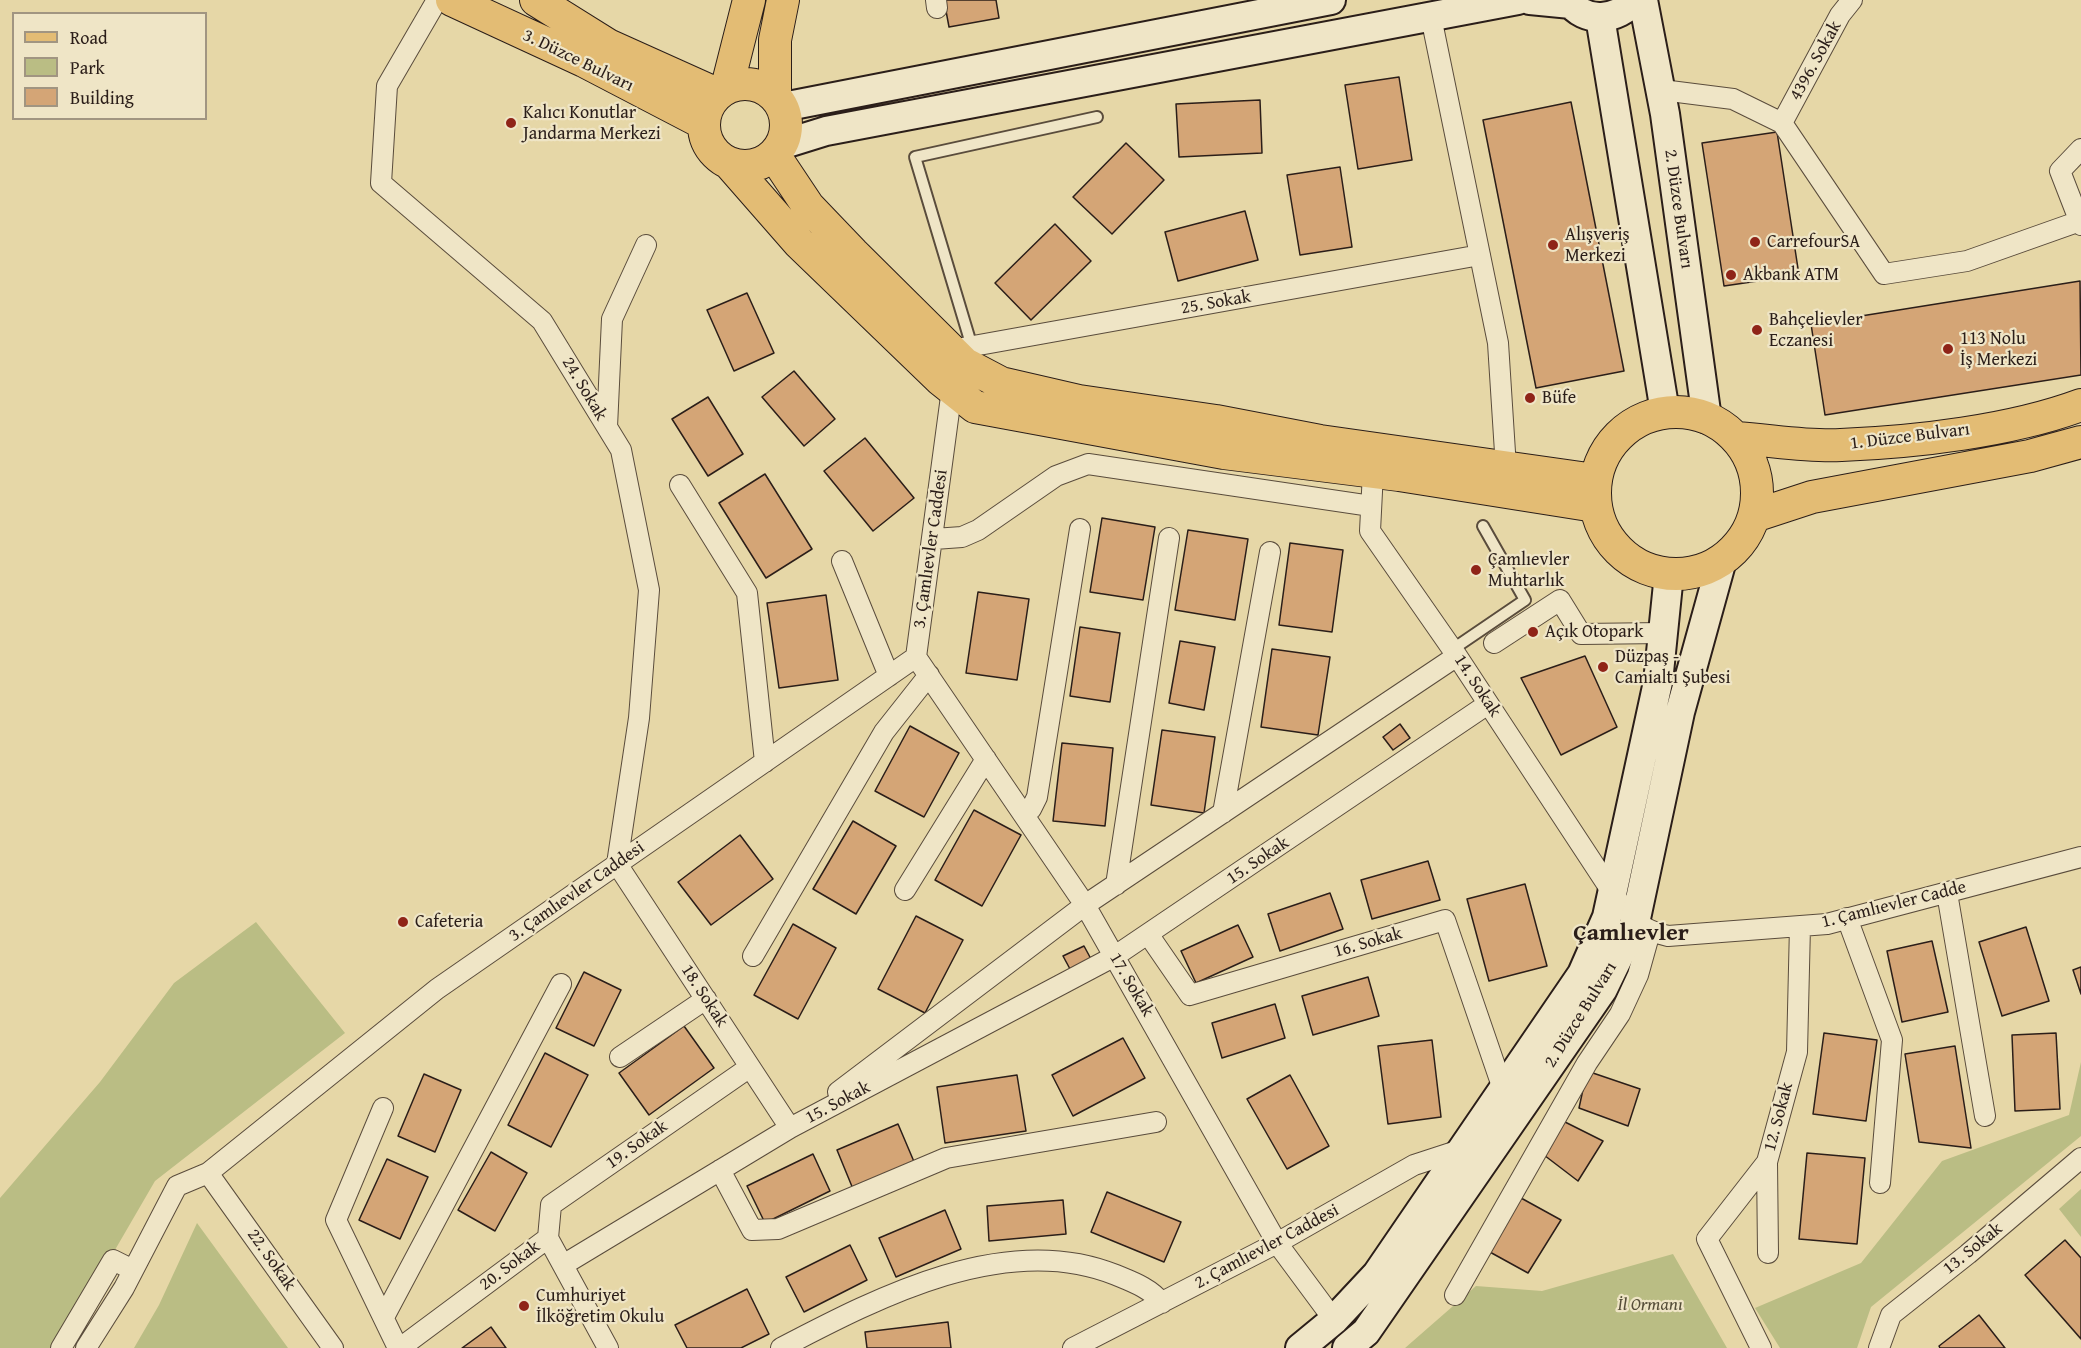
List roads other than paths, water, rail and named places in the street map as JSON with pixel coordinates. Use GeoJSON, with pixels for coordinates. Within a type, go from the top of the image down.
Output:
{"type":"FeatureCollection","features":[{"type":"Feature","properties":{"kind":"main road","name":"3. Düzce Bulvarı"},"geometry":{"type":"LineString","coordinates":[[452,0],[584,61],[703,123]]}},
{"type":"Feature","properties":{"kind":"main road","name":"3. Düzce Bulvarı"},"geometry":{"type":"LineString","coordinates":[[536,0],[608,45],[722,91]]}},
{"type":"Feature","properties":{"kind":"main road"},"geometry":{"type":"LineString","coordinates":[[749,0],[722,91],[710,103],[703,123],[710,147],[729,162],[800,243],[952,389],[975,407],[1224,453],[1373,472],[1595,494]]}},
{"type":"Feature","properties":{"kind":"main road"},"geometry":{"type":"LineString","coordinates":[[777,150],[786,132],[779,102],[775,40],[783,0]]}},
{"type":"Feature","properties":{"kind":"main road"},"geometry":{"type":"LineString","coordinates":[[722,91],[753,84],[779,102],[1331,0]]}},
{"type":"Feature","properties":{"kind":"main road"},"geometry":{"type":"LineString","coordinates":[[729,162],[752,165],[777,150],[826,131],[1518,0]]}},
{"type":"Feature","properties":{"kind":"main road"},"geometry":{"type":"LineString","coordinates":[[1530,0],[1570,2],[1590,16],[1600,17],[1613,16],[1625,10],[1635,0]]}},
{"type":"Feature","properties":{"kind":"main road","name":"2. Düzce Bulvarı"},"geometry":{"type":"LineString","coordinates":[[1643,0],[1662,90],[1707,419]]}},
{"type":"Feature","properties":{"kind":"main road"},"geometry":{"type":"LineString","coordinates":[[1600,17],[1665,412]]}},
{"type":"Feature","properties":{"kind":"main road"},"geometry":{"type":"LineString","coordinates":[[777,150],[808,206],[962,348],[965,364],[1001,383],[1079,401],[1216,421],[1320,441],[1506,468],[1595,494]]}},
{"type":"Feature","properties":{"kind":"main road","name":"1. Düzce Bulvarı"},"geometry":{"type":"LineString","coordinates":[[1736,438],[1840,446],[1920,438],[2053,415],[2081,405]]}},
{"type":"Feature","properties":{"kind":"main road"},"geometry":{"type":"LineString","coordinates":[[1665,412],[1691,413],[1707,419],[1716,422],[1736,438],[1751,461],[1758,488],[1755,516],[1742,541],[1722,560],[1697,572],[1669,574],[1643,568],[1620,553],[1604,532],[1595,494],[1603,456],[1619,435],[1640,420],[1665,412]]}},
{"type":"Feature","properties":{"kind":"main road","name":"1. Düzce Bulvarı"},"geometry":{"type":"LineString","coordinates":[[1755,516],[1812,497],[2030,456],[2081,442]]}},
{"type":"Feature","properties":{"kind":"main road","name":"2. Düzce Bulvarı"},"geometry":{"type":"LineString","coordinates":[[1347,1348],[1366,1332],[1603,989],[1642,927],[1680,712],[1722,560]]}},
{"type":"Feature","properties":{"kind":"main road","name":"2. Düzce Bulvarı"},"geometry":{"type":"LineString","coordinates":[[1300,1348],[1334,1320],[1377,1274],[1582,974],[1607,917],[1658,682],[1669,574]]}},
{"type":"Feature","properties":{"kind":"street","name":"24. Sokak"},"geometry":{"type":"LineString","coordinates":[[437,0],[387,86],[381,183],[542,321],[621,450],[649,590],[639,718],[617,864]]}},
{"type":"Feature","properties":{"kind":"street","name":"4396. Sokak"},"geometry":{"type":"LineString","coordinates":[[1782,123],[1840,15],[1852,0]]}},
{"type":"Feature","properties":{"kind":"street"},"geometry":{"type":"LineString","coordinates":[[1431,17],[1498,343],[1506,468]]}},
{"type":"Feature","properties":{"kind":"street"},"geometry":{"type":"LineString","coordinates":[[1662,90],[1733,99],[1782,123],[1884,274],[1967,261],[2080,223],[2060,171],[2081,149]]}},
{"type":"Feature","properties":{"kind":"street"},"geometry":{"type":"LineString","coordinates":[[607,427],[612,319],[646,245]]}},
{"type":"Feature","properties":{"kind":"street","name":"25. Sokak"},"geometry":{"type":"LineString","coordinates":[[962,348],[1480,255]]}},
{"type":"Feature","properties":{"kind":"street","name":"3. Çamlıevler Caddesi"},"geometry":{"type":"LineString","coordinates":[[86,1348],[133,1270],[177,1186],[208,1173],[437,989],[916,657],[934,538],[952,389]]}},
{"type":"Feature","properties":{"kind":"street"},"geometry":{"type":"LineString","coordinates":[[934,538],[962,537],[978,530],[1056,476],[1088,464],[1371,506]]}},
{"type":"Feature","properties":{"kind":"street","name":"14. Sokak"},"geometry":{"type":"LineString","coordinates":[[1373,472],[1370,531],[1455,652],[1612,892],[1642,927]]}},
{"type":"Feature","properties":{"kind":"street"},"geometry":{"type":"LineString","coordinates":[[680,485],[747,593],[765,762]]}},
{"type":"Feature","properties":{"kind":"street"},"geometry":{"type":"LineString","coordinates":[[1023,814],[1031,809],[1037,797],[1080,529]]}},
{"type":"Feature","properties":{"kind":"street"},"geometry":{"type":"LineString","coordinates":[[1116,885],[1169,538]]}},
{"type":"Feature","properties":{"kind":"street"},"geometry":{"type":"LineString","coordinates":[[1223,813],[1270,552]]}},
{"type":"Feature","properties":{"kind":"street"},"geometry":{"type":"LineString","coordinates":[[842,561],[889,676]]}},
{"type":"Feature","properties":{"kind":"street"},"geometry":{"type":"LineString","coordinates":[[1494,643],[1560,600],[1581,634],[1663,633]]}},
{"type":"Feature","properties":{"kind":"street","name":"15. Sokak"},"geometry":{"type":"LineString","coordinates":[[790,1128],[1085,906],[1455,652]]}},
{"type":"Feature","properties":{"kind":"street","name":"17. Sokak"},"geometry":{"type":"LineString","coordinates":[[916,657],[1085,906],[1277,1243],[1334,1320]]}},
{"type":"Feature","properties":{"kind":"street"},"geometry":{"type":"LineString","coordinates":[[753,956],[884,732],[929,675]]}},
{"type":"Feature","properties":{"kind":"street","name":"15. Sokak"},"geometry":{"type":"LineString","coordinates":[[790,1128],[1115,956],[1488,704]]}},
{"type":"Feature","properties":{"kind":"street"},"geometry":{"type":"LineString","coordinates":[[905,890],[986,759]]}},
{"type":"Feature","properties":{"kind":"street","name":"1. Çamlıevler Cadde"},"geometry":{"type":"LineString","coordinates":[[1642,927],[1668,936],[1800,926],[1847,918],[2081,857]]}},
{"type":"Feature","properties":{"kind":"street","name":"18. Sokak"},"geometry":{"type":"LineString","coordinates":[[617,864],[790,1128]]}},
{"type":"Feature","properties":{"kind":"street"},"geometry":{"type":"LineString","coordinates":[[1947,893],[1985,1116]]}},
{"type":"Feature","properties":{"kind":"street"},"geometry":{"type":"LineString","coordinates":[[1847,918],[1892,1040],[1880,1183]]}},
{"type":"Feature","properties":{"kind":"street","name":"16. Sokak"},"geometry":{"type":"LineString","coordinates":[[1148,934],[1190,995],[1445,920],[1503,1089]]}},
{"type":"Feature","properties":{"kind":"street","name":"12. Sokak"},"geometry":{"type":"LineString","coordinates":[[1761,1348],[1707,1239],[1767,1162],[1797,1052],[1800,926]]}},
{"type":"Feature","properties":{"kind":"street"},"geometry":{"type":"LineString","coordinates":[[1455,1295],[1587,1063],[1620,1014],[1638,975],[1642,927]]}},
{"type":"Feature","properties":{"kind":"street"},"geometry":{"type":"LineString","coordinates":[[384,1317],[561,984]]}},
{"type":"Feature","properties":{"kind":"street"},"geometry":{"type":"LineString","coordinates":[[620,1056],[705,999]]}},
{"type":"Feature","properties":{"kind":"street","name":"19. Sokak"},"geometry":{"type":"LineString","coordinates":[[548,1238],[551,1205],[750,1067]]}},
{"type":"Feature","properties":{"kind":"street"},"geometry":{"type":"LineString","coordinates":[[383,1108],[336,1220],[399,1348]]}},
{"type":"Feature","properties":{"kind":"street"},"geometry":{"type":"LineString","coordinates":[[720,1170],[752,1230],[778,1228],[946,1158],[1156,1122]]}},
{"type":"Feature","properties":{"kind":"street"},"geometry":{"type":"LineString","coordinates":[[563,1265],[790,1128]]}},
{"type":"Feature","properties":{"kind":"street","name":"2. Çamlıevler Caddesi"},"geometry":{"type":"LineString","coordinates":[[1073,1348],[1277,1243],[1414,1165],[1463,1149]]}},
{"type":"Feature","properties":{"kind":"street","name":"13. Sokak"},"geometry":{"type":"LineString","coordinates":[[1879,1348],[1891,1315],[1968,1254],[2081,1158]]}},
{"type":"Feature","properties":{"kind":"street"},"geometry":{"type":"LineString","coordinates":[[1767,1162],[1768,1253]]}},
{"type":"Feature","properties":{"kind":"street","name":"22. Sokak"},"geometry":{"type":"LineString","coordinates":[[208,1173],[333,1348]]}},
{"type":"Feature","properties":{"kind":"street","name":"20. Sokak"},"geometry":{"type":"LineString","coordinates":[[399,1348],[548,1238],[608,1348]]}},
{"type":"Feature","properties":{"kind":"street"},"geometry":{"type":"LineString","coordinates":[[61,1348],[112,1260],[133,1270]]}},
{"type":"Feature","properties":{"kind":"street"},"geometry":{"type":"LineString","coordinates":[[781,1348],[831,1322],[930,1278],[993,1265],[1054,1260],[1083,1264],[1108,1272],[1153,1292],[1162,1303]]}},
{"type":"Feature","properties":{"kind":"lane"},"geometry":{"type":"LineString","coordinates":[[962,348],[915,157],[1097,117]]}},
{"type":"Feature","properties":{"kind":"lane"},"geometry":{"type":"LineString","coordinates":[[1455,652],[1525,600],[1483,526]]}},
{"type":"Feature","properties":{"kind":"place","name":"Kalıcı Konutlar Jandarma Merkezi"},"geometry":{"type":"Point","coordinates":[511,123]}},
{"type":"Feature","properties":{"kind":"place","name":"CarrefourSA"},"geometry":{"type":"Point","coordinates":[1755,242]}},
{"type":"Feature","properties":{"kind":"place","name":"Alışveriş Merkezi"},"geometry":{"type":"Point","coordinates":[1553,245]}},
{"type":"Feature","properties":{"kind":"place","name":"Akbank ATM"},"geometry":{"type":"Point","coordinates":[1731,275]}},
{"type":"Feature","properties":{"kind":"place","name":"Bahçelievler Eczanesi"},"geometry":{"type":"Point","coordinates":[1757,330]}},
{"type":"Feature","properties":{"kind":"place","name":"113 Nolu İş Merkezi"},"geometry":{"type":"Point","coordinates":[1948,349]}},
{"type":"Feature","properties":{"kind":"place","name":"Büfe"},"geometry":{"type":"Point","coordinates":[1530,398]}},
{"type":"Feature","properties":{"kind":"place","name":"Çamlıevler Muhtarlık"},"geometry":{"type":"Point","coordinates":[1476,570]}},
{"type":"Feature","properties":{"kind":"place","name":"Açık Otopark"},"geometry":{"type":"Point","coordinates":[1533,632]}},
{"type":"Feature","properties":{"kind":"place","name":"Düzpaş - Camialtı Şubesi"},"geometry":{"type":"Point","coordinates":[1603,667]}},
{"type":"Feature","properties":{"kind":"place","name":"Cafeteria"},"geometry":{"type":"Point","coordinates":[403,922]}},
{"type":"Feature","properties":{"kind":"place","name":"Cumhuriyet İlköğretim Okulu"},"geometry":{"type":"Point","coordinates":[524,1306]}},
{"type":"Feature","properties":{"kind":"district","name":"Çamlıevler"},"geometry":{"type":"Point","coordinates":[1631,934]}},
{"type":"Feature","properties":{"kind":"park label","name":"İl Ormanı"},"geometry":{"type":"Point","coordinates":[1650,1305]}}]}
